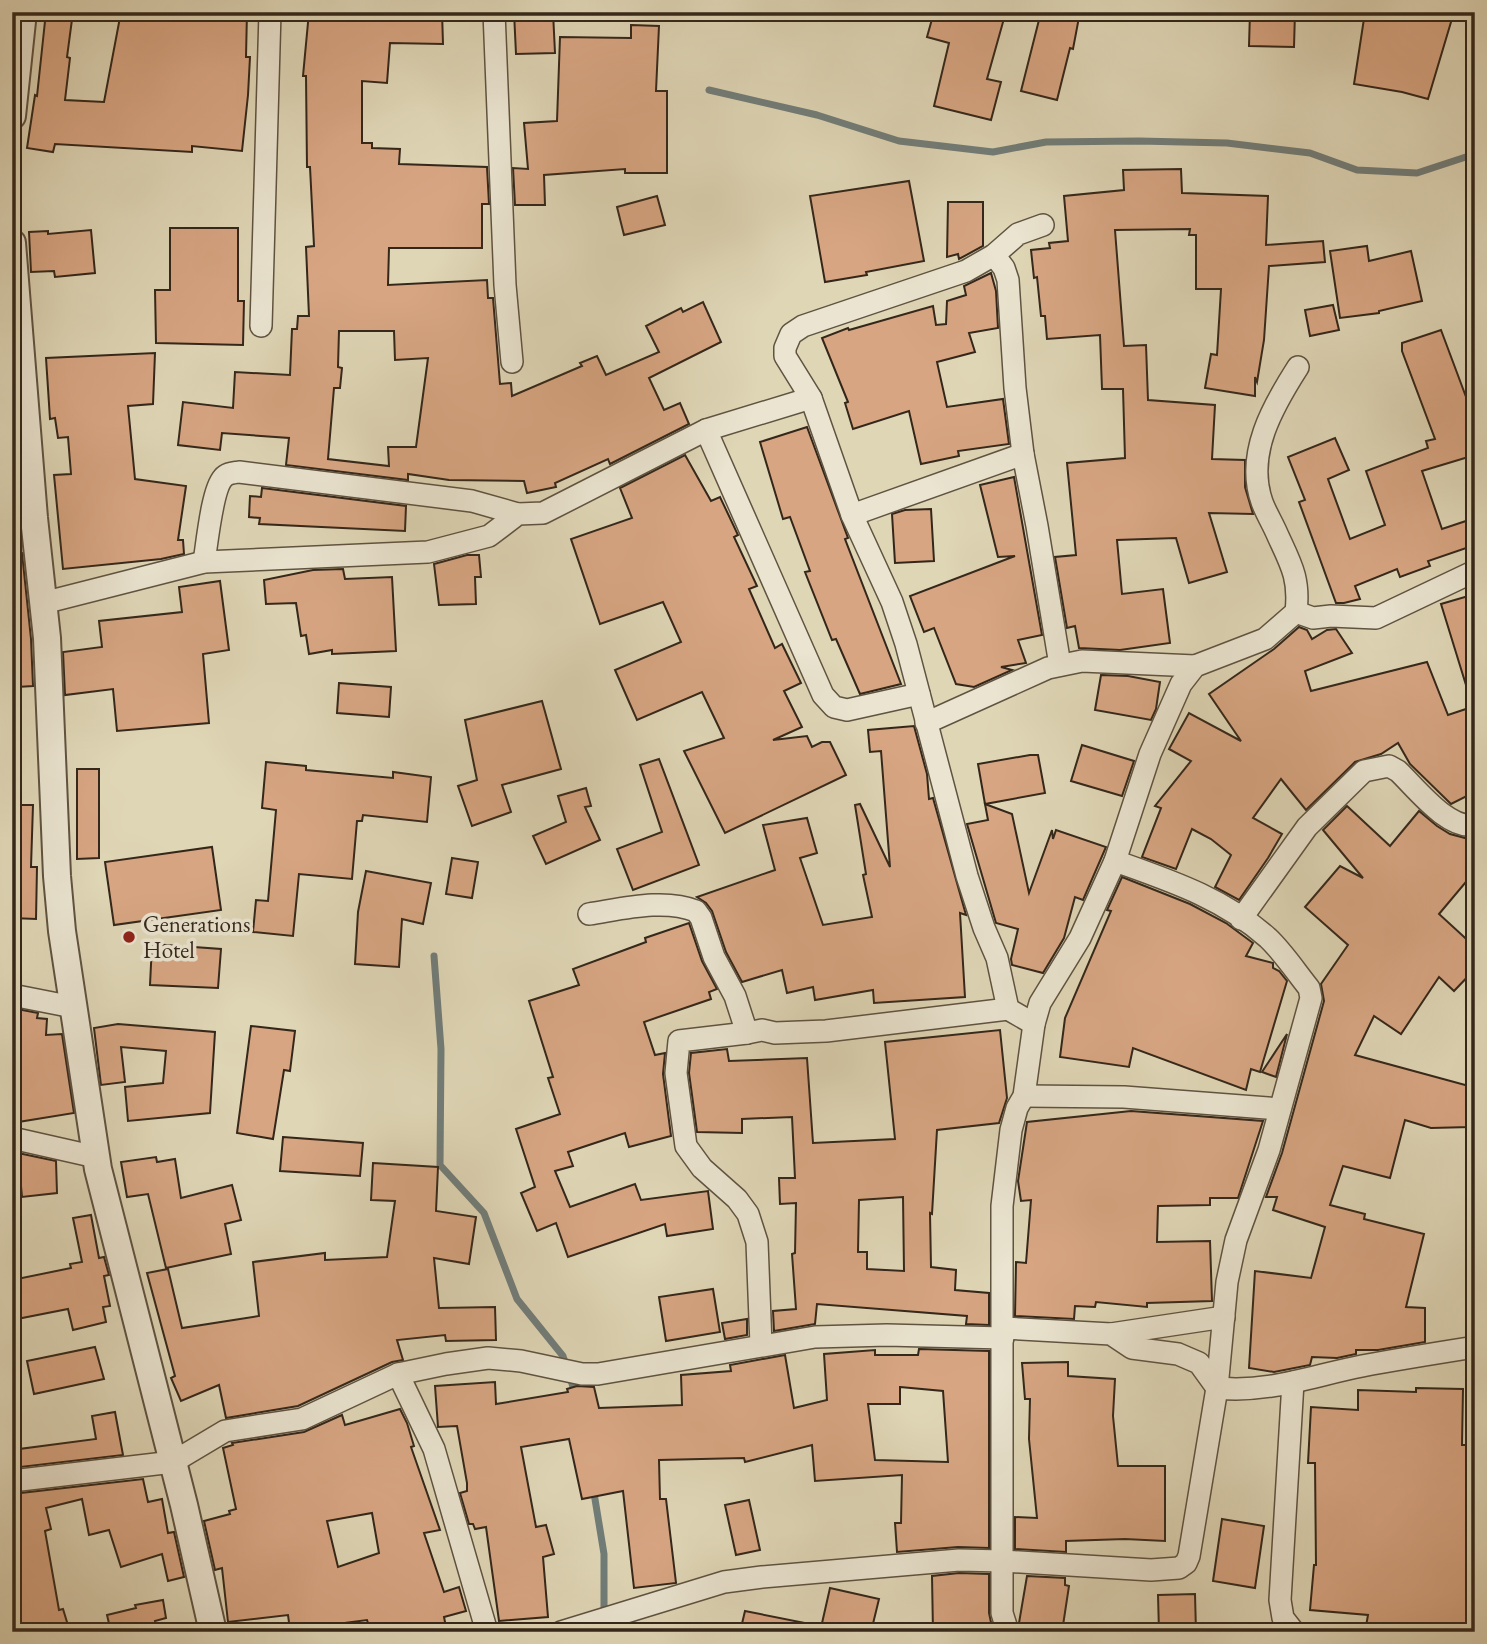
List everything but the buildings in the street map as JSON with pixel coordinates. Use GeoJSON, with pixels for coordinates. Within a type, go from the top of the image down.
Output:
{"type":"FeatureCollection","features":[{"type":"Feature","properties":{"kind":"street"},"geometry":{"type":"LineString","coordinates":[[12,117],[23,12]]}},
{"type":"Feature","properties":{"kind":"street"},"geometry":{"type":"LineString","coordinates":[[261,326],[270,12]]}},
{"type":"Feature","properties":{"kind":"street"},"geometry":{"type":"LineString","coordinates":[[494,12],[505,285],[512,362]]}},
{"type":"Feature","properties":{"kind":"street"},"geometry":{"type":"LineString","coordinates":[[1007,1009],[997,958],[967,876],[892,602],[852,514],[811,398],[785,356],[787,341],[796,330],[966,271],[994,255],[1018,234],[1043,225]]}},
{"type":"Feature","properties":{"kind":"street"},"geometry":{"type":"LineString","coordinates":[[12,243],[23,518],[44,603],[62,931],[96,1157],[213,1632]]}},
{"type":"Feature","properties":{"kind":"street"},"geometry":{"type":"LineString","coordinates":[[994,255],[1004,268],[1008,280],[1015,388],[1023,454],[1060,665]]}},
{"type":"Feature","properties":{"kind":"street"},"geometry":{"type":"LineString","coordinates":[[926,723],[1060,665],[1082,662],[1195,666],[1265,639],[1296,612],[1296,574],[1262,500],[1257,476],[1258,454],[1264,431],[1282,391],[1298,367]]}},
{"type":"Feature","properties":{"kind":"street"},"geometry":{"type":"LineString","coordinates":[[204,562],[216,491],[221,480],[228,474],[239,472],[472,501],[517,514],[543,513],[706,430],[811,398]]}},
{"type":"Feature","properties":{"kind":"street"},"geometry":{"type":"LineString","coordinates":[[706,430],[823,695],[834,707],[847,710],[919,694]]}},
{"type":"Feature","properties":{"kind":"street"},"geometry":{"type":"LineString","coordinates":[[852,514],[1023,454]]}},
{"type":"Feature","properties":{"kind":"street"},"geometry":{"type":"LineString","coordinates":[[44,603],[204,562],[428,552],[489,536],[517,514]]}},
{"type":"Feature","properties":{"kind":"street"},"geometry":{"type":"LineString","coordinates":[[1296,612],[1313,618],[1331,615],[1376,618],[1475,570]]}},
{"type":"Feature","properties":{"kind":"street"},"geometry":{"type":"LineString","coordinates":[[1008,1632],[1003,1613],[1002,1206],[1011,1130],[1017,1108],[1024,1096],[1034,1024],[1040,1003],[1080,938],[1115,861],[1150,754],[1175,694],[1195,666]]}},
{"type":"Feature","properties":{"kind":"street"},"geometry":{"type":"LineString","coordinates":[[1241,919],[1307,827],[1364,771],[1389,766],[1398,771],[1451,822],[1464,827],[1475,825]]}},
{"type":"Feature","properties":{"kind":"street"},"geometry":{"type":"LineString","coordinates":[[561,1632],[724,1582],[959,1560],[1151,1570],[1179,1568],[1186,1563],[1217,1388],[1227,1282],[1236,1240],[1269,1150],[1311,998],[1309,988],[1269,939],[1241,919],[1209,897],[1115,861]]}},
{"type":"Feature","properties":{"kind":"street"},"geometry":{"type":"LineString","coordinates":[[589,914],[670,905],[696,911],[701,918],[714,957],[735,996],[747,1033]]}},
{"type":"Feature","properties":{"kind":"street"},"geometry":{"type":"LineString","coordinates":[[12,995],[74,1007]]}},
{"type":"Feature","properties":{"kind":"street"},"geometry":{"type":"LineString","coordinates":[[761,1345],[757,1242],[748,1214],[737,1199],[702,1168],[686,1146],[676,1073],[679,1041],[762,1030],[775,1033],[826,1031],[1007,1009],[1034,1024]]}},
{"type":"Feature","properties":{"kind":"street"},"geometry":{"type":"LineString","coordinates":[[1024,1096],[1124,1097],[1280,1108]]}},
{"type":"Feature","properties":{"kind":"street"},"geometry":{"type":"LineString","coordinates":[[12,1138],[96,1157]]}},
{"type":"Feature","properties":{"kind":"street"},"geometry":{"type":"LineString","coordinates":[[12,1481],[173,1462],[225,1431],[302,1419],[398,1374],[488,1358],[521,1360],[582,1374],[598,1374],[815,1337],[1111,1334],[1224,1317]]}},
{"type":"Feature","properties":{"kind":"street"},"geometry":{"type":"LineString","coordinates":[[1111,1334],[1132,1348],[1178,1354],[1199,1363],[1217,1388]]}},
{"type":"Feature","properties":{"kind":"street"},"geometry":{"type":"LineString","coordinates":[[1217,1388],[1265,1389],[1362,1366],[1475,1347]]}},
{"type":"Feature","properties":{"kind":"street"},"geometry":{"type":"LineString","coordinates":[[398,1374],[434,1449],[487,1632]]}},
{"type":"Feature","properties":{"kind":"street"},"geometry":{"type":"LineString","coordinates":[[1293,1382],[1280,1600],[1283,1618],[1294,1632]]}},
{"type":"Feature","properties":{"kind":"waterway"},"geometry":{"type":"LineString","coordinates":[[709,90],[817,115],[899,141],[993,152],[1046,142],[1227,143],[1310,153],[1357,170],[1417,173],[1475,154]]}},
{"type":"Feature","properties":{"kind":"waterway"},"geometry":{"type":"LineString","coordinates":[[434,956],[441,1049],[440,1165],[484,1213],[517,1299],[563,1356],[575,1393]]}},
{"type":"Feature","properties":{"kind":"waterway"},"geometry":{"type":"LineString","coordinates":[[593,1487],[604,1554],[604,1632]]}},
{"type":"Feature","properties":{"kind":"place","name":"Generations Hotel"},"geometry":{"type":"Point","coordinates":[129,937]}}]}
